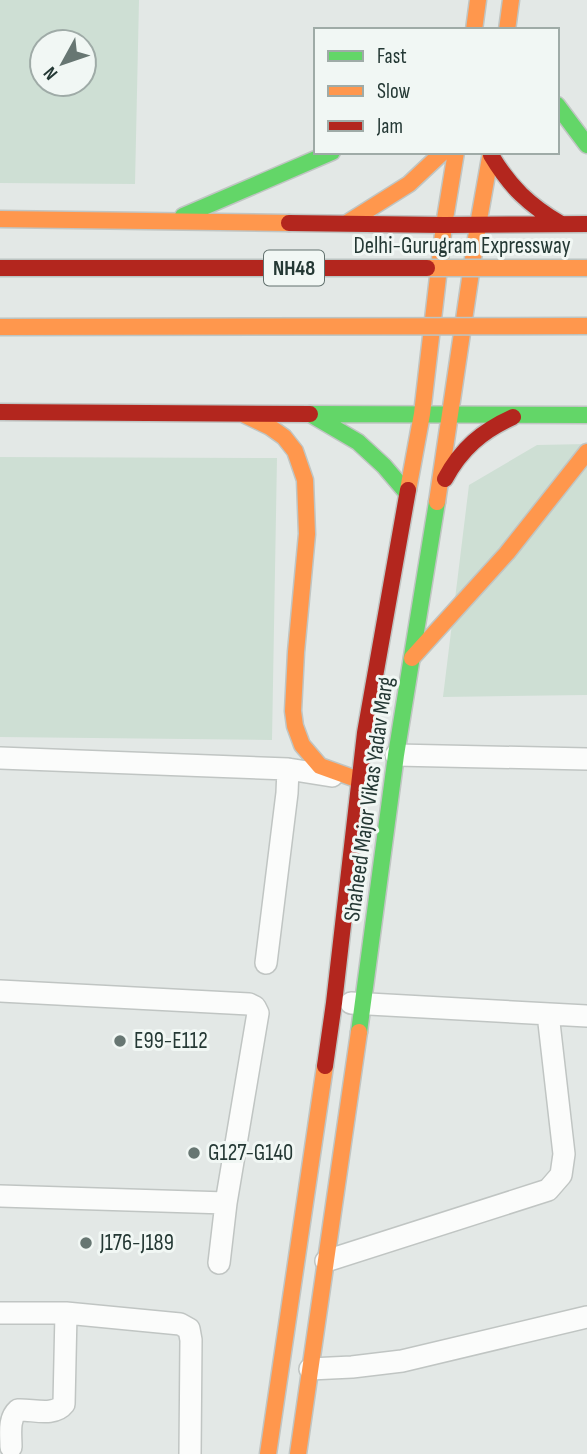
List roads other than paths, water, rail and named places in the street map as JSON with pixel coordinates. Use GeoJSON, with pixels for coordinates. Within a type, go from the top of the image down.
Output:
{"type":"FeatureCollection","features":[{"type":"Feature","properties":{"kind":"main road"},"geometry":{"type":"LineString","coordinates":[[474,28],[478,0]]}},
{"type":"Feature","properties":{"kind":"main road"},"geometry":{"type":"LineString","coordinates":[[507,28],[511,0]]}},
{"type":"Feature","properties":{"kind":"main road"},"geometry":{"type":"LineString","coordinates":[[559,108],[587,145]]}},
{"type":"Feature","properties":{"kind":"main road"},"geometry":{"type":"LineString","coordinates":[[172,221],[327,154]]}},
{"type":"Feature","properties":{"kind":"main road"},"geometry":{"type":"LineString","coordinates":[[346,223],[409,184],[441,154]]}},
{"type":"Feature","properties":{"kind":"main road","name":"Shaheed Major Vikas Yadav Marg"},"geometry":{"type":"LineString","coordinates":[[268,1454],[334,1003],[365,733],[422,414],[443,225],[456,154]]}},
{"type":"Feature","properties":{"kind":"main road"},"geometry":{"type":"LineString","coordinates":[[491,154],[503,177],[520,196],[561,224]]}},
{"type":"Feature","properties":{"kind":"main road","name":"Shaheed Major Vikas Yadav Marg"},"geometry":{"type":"LineString","coordinates":[[298,1454],[368,972],[396,755],[491,154]]}},
{"type":"Feature","properties":{"kind":"main road"},"geometry":{"type":"LineString","coordinates":[[0,219],[443,225],[587,224]]}},
{"type":"Feature","properties":{"kind":"main road","name":"Delhi-Gurugram Expressway"},"geometry":{"type":"LineString","coordinates":[[0,268],[587,268]]}},
{"type":"Feature","properties":{"kind":"main road"},"geometry":{"type":"LineString","coordinates":[[0,327],[587,326]]}},
{"type":"Feature","properties":{"kind":"main road"},"geometry":{"type":"LineString","coordinates":[[0,412],[587,415]]}},
{"type":"Feature","properties":{"kind":"main road"},"geometry":{"type":"LineString","coordinates":[[242,414],[284,437],[295,451],[305,480],[307,534],[296,652],[293,711],[295,726],[302,745],[320,766],[359,780]]}},
{"type":"Feature","properties":{"kind":"main road"},"geometry":{"type":"LineString","coordinates":[[310,414],[358,442],[384,466],[407,493]]}},
{"type":"Feature","properties":{"kind":"main road"},"geometry":{"type":"LineString","coordinates":[[439,494],[453,462],[467,445],[491,427],[518,415]]}},
{"type":"Feature","properties":{"kind":"main road"},"geometry":{"type":"LineString","coordinates":[[412,658],[508,553],[587,452]]}},
{"type":"Feature","properties":{"kind":"street"},"geometry":{"type":"LineString","coordinates":[[396,755],[587,759]]}},
{"type":"Feature","properties":{"kind":"street"},"geometry":{"type":"LineString","coordinates":[[0,758],[288,769],[359,780]]}},
{"type":"Feature","properties":{"kind":"street"},"geometry":{"type":"LineString","coordinates":[[266,963],[288,769]]}},
{"type":"Feature","properties":{"kind":"street"},"geometry":{"type":"LineString","coordinates":[[0,991],[249,1004],[256,1007],[258,1013],[226,1203],[219,1264]]}},
{"type":"Feature","properties":{"kind":"street"},"geometry":{"type":"LineString","coordinates":[[334,1003],[587,1016]]}},
{"type":"Feature","properties":{"kind":"street"},"geometry":{"type":"LineString","coordinates":[[326,1261],[548,1189],[555,1182],[561,1175],[564,1154],[548,1014]]}},
{"type":"Feature","properties":{"kind":"street"},"geometry":{"type":"LineString","coordinates":[[0,1196],[226,1203]]}},
{"type":"Feature","properties":{"kind":"street"},"geometry":{"type":"LineString","coordinates":[[0,1313],[66,1313],[180,1324],[189,1329],[190,1454]]}},
{"type":"Feature","properties":{"kind":"street"},"geometry":{"type":"LineString","coordinates":[[11,1447],[11,1423],[13,1414],[18,1409],[53,1411],[64,1404],[66,1313]]}},
{"type":"Feature","properties":{"kind":"street"},"geometry":{"type":"LineString","coordinates":[[310,1369],[401,1361],[587,1317]]}},
{"type":"Feature","properties":{"kind":"place","name":"E99-E112"},"geometry":{"type":"Point","coordinates":[120,1041]}},
{"type":"Feature","properties":{"kind":"place","name":"G127-G140"},"geometry":{"type":"Point","coordinates":[194,1153]}},
{"type":"Feature","properties":{"kind":"place","name":"J176-J189"},"geometry":{"type":"Point","coordinates":[86,1243]}}]}
